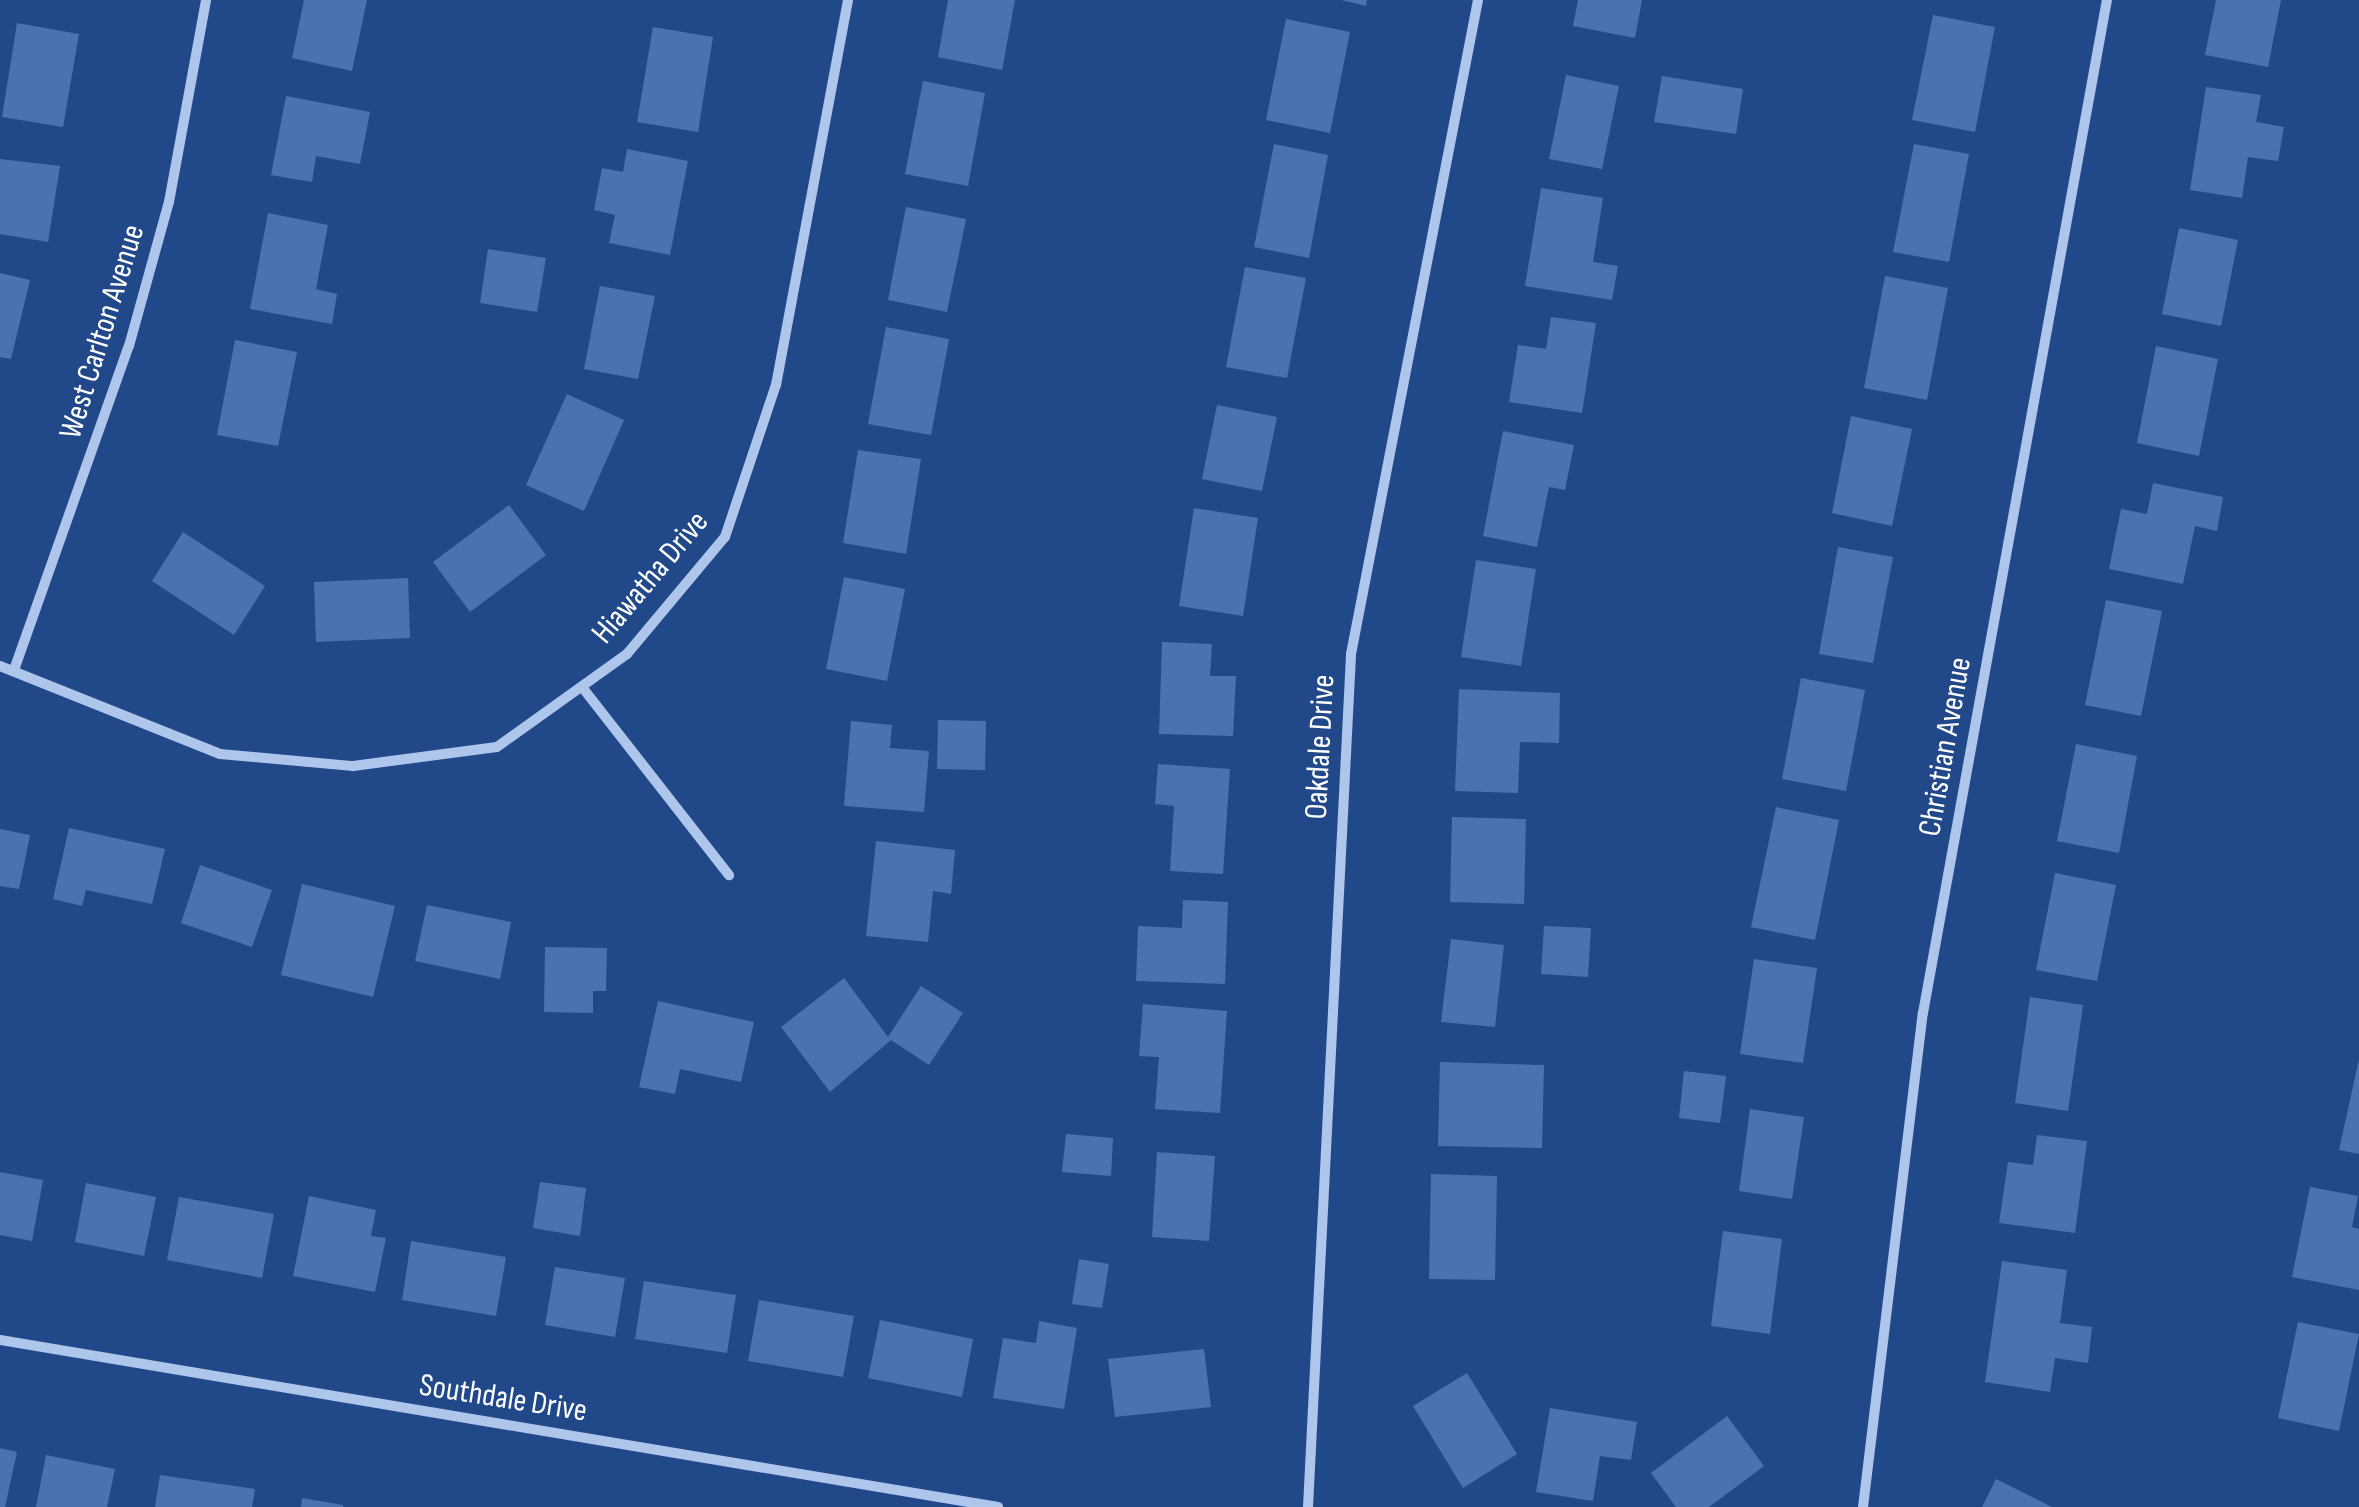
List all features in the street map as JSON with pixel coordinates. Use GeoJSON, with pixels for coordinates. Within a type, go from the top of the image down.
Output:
{"type":"FeatureCollection","features":[{"type":"Feature","properties":{"kind":"street","name":"West Carlton Avenue"},"geometry":{"type":"LineString","coordinates":[[14,670],[129,346],[168,202],[206,0]]}},
{"type":"Feature","properties":{"kind":"street","name":"Hiawatha Drive"},"geometry":{"type":"LineString","coordinates":[[0,666],[220,754],[354,766],[496,746],[627,654],[725,537],[776,385],[848,0]]}},
{"type":"Feature","properties":{"kind":"street","name":"Oakdale Drive"},"geometry":{"type":"LineString","coordinates":[[1308,1507],[1351,654],[1478,0]]}},
{"type":"Feature","properties":{"kind":"street","name":"Christian Avenue"},"geometry":{"type":"LineString","coordinates":[[1863,1507],[1923,1014],[2107,0]]}},
{"type":"Feature","properties":{"kind":"street"},"geometry":{"type":"LineString","coordinates":[[582,687],[729,875]]}},
{"type":"Feature","properties":{"kind":"street","name":"Southdale Drive"},"geometry":{"type":"LineString","coordinates":[[0,1340],[998,1507]]}},
{"type":"Feature","properties":{"kind":"building"},"geometry":{"type":"Polygon","coordinates":[[[304,0],[367,0],[352,71],[292,58],[304,0]]]}},
{"type":"Feature","properties":{"kind":"building"},"geometry":{"type":"Polygon","coordinates":[[[948,0],[1015,0],[1002,70],[938,57],[948,0]]]}},
{"type":"Feature","properties":{"kind":"building"},"geometry":{"type":"Polygon","coordinates":[[[1341,0],[1367,0],[1366,6],[1341,0]]]}},
{"type":"Feature","properties":{"kind":"building"},"geometry":{"type":"Polygon","coordinates":[[[1578,0],[1642,0],[1635,38],[1573,26],[1578,0]]]}},
{"type":"Feature","properties":{"kind":"building"},"geometry":{"type":"Polygon","coordinates":[[[2216,0],[2281,0],[2268,67],[2205,55],[2216,0]]]}},
{"type":"Feature","properties":{"kind":"building"},"geometry":{"type":"Polygon","coordinates":[[[1933,15],[1995,27],[1975,132],[1912,120],[1933,15]]]}},
{"type":"Feature","properties":{"kind":"building"},"geometry":{"type":"Polygon","coordinates":[[[1286,19],[1350,32],[1330,133],[1266,120],[1286,19]]]}},
{"type":"Feature","properties":{"kind":"building"},"geometry":{"type":"Polygon","coordinates":[[[17,23],[79,34],[63,127],[2,117],[17,23]]]}},
{"type":"Feature","properties":{"kind":"building"},"geometry":{"type":"Polygon","coordinates":[[[653,27],[713,37],[698,132],[637,122],[653,27]]]}},
{"type":"Feature","properties":{"kind":"building"},"geometry":{"type":"Polygon","coordinates":[[[1566,75],[1619,86],[1602,169],[1549,159],[1566,75]]]}},
{"type":"Feature","properties":{"kind":"building"},"geometry":{"type":"Polygon","coordinates":[[[1662,76],[1743,89],[1736,134],[1654,122],[1662,76]]]}},
{"type":"Feature","properties":{"kind":"building"},"geometry":{"type":"Polygon","coordinates":[[[923,81],[985,93],[968,186],[905,174],[923,81]]]}},
{"type":"Feature","properties":{"kind":"building"},"geometry":{"type":"Polygon","coordinates":[[[2206,87],[2261,95],[2256,122],[2284,127],[2278,161],[2248,157],[2242,198],[2190,190],[2206,87]]]}},
{"type":"Feature","properties":{"kind":"building"},"geometry":{"type":"Polygon","coordinates":[[[286,96],[370,112],[360,164],[316,156],[312,182],[271,175],[286,96]]]}},
{"type":"Feature","properties":{"kind":"building"},"geometry":{"type":"Polygon","coordinates":[[[1274,144],[1328,155],[1309,258],[1254,247],[1274,144]]]}},
{"type":"Feature","properties":{"kind":"building"},"geometry":{"type":"Polygon","coordinates":[[[1914,144],[1969,154],[1949,262],[1893,252],[1914,144]]]}},
{"type":"Feature","properties":{"kind":"building"},"geometry":{"type":"Polygon","coordinates":[[[627,149],[688,161],[670,255],[609,243],[615,215],[594,210],[602,168],[623,172],[627,149]]]}},
{"type":"Feature","properties":{"kind":"building"},"geometry":{"type":"Polygon","coordinates":[[[0,159],[60,166],[48,242],[0,234],[0,159]]]}},
{"type":"Feature","properties":{"kind":"building"},"geometry":{"type":"Polygon","coordinates":[[[1541,188],[1603,198],[1593,262],[1618,266],[1612,300],[1525,286],[1541,188]]]}},
{"type":"Feature","properties":{"kind":"building"},"geometry":{"type":"Polygon","coordinates":[[[906,207],[966,219],[947,312],[888,300],[906,207]]]}},
{"type":"Feature","properties":{"kind":"building"},"geometry":{"type":"Polygon","coordinates":[[[268,213],[328,225],[316,289],[337,294],[332,324],[250,309],[268,213]]]}},
{"type":"Feature","properties":{"kind":"building"},"geometry":{"type":"Polygon","coordinates":[[[2179,228],[2238,240],[2221,326],[2162,314],[2179,228]]]}},
{"type":"Feature","properties":{"kind":"building"},"geometry":{"type":"Polygon","coordinates":[[[488,249],[546,258],[537,312],[480,303],[488,249]]]}},
{"type":"Feature","properties":{"kind":"building"},"geometry":{"type":"Polygon","coordinates":[[[1245,267],[1306,278],[1287,378],[1226,367],[1245,267]]]}},
{"type":"Feature","properties":{"kind":"building"},"geometry":{"type":"Polygon","coordinates":[[[0,273],[30,280],[11,359],[0,357],[0,273]]]}},
{"type":"Feature","properties":{"kind":"building"},"geometry":{"type":"Polygon","coordinates":[[[1885,276],[1948,288],[1927,400],[1864,388],[1885,276]]]}},
{"type":"Feature","properties":{"kind":"building"},"geometry":{"type":"Polygon","coordinates":[[[600,286],[655,296],[638,379],[584,369],[600,286]]]}},
{"type":"Feature","properties":{"kind":"building"},"geometry":{"type":"Polygon","coordinates":[[[1551,317],[1596,323],[1582,413],[1509,402],[1518,345],[1546,349],[1551,317]]]}},
{"type":"Feature","properties":{"kind":"building"},"geometry":{"type":"Polygon","coordinates":[[[886,327],[949,339],[931,435],[868,424],[886,327]]]}},
{"type":"Feature","properties":{"kind":"building"},"geometry":{"type":"Polygon","coordinates":[[[235,340],[297,352],[278,446],[217,435],[235,340]]]}},
{"type":"Feature","properties":{"kind":"building"},"geometry":{"type":"Polygon","coordinates":[[[2156,346],[2218,359],[2199,456],[2137,443],[2156,346]]]}},
{"type":"Feature","properties":{"kind":"building"},"geometry":{"type":"Polygon","coordinates":[[[567,394],[624,420],[584,511],[526,485],[567,394]]]}},
{"type":"Feature","properties":{"kind":"building"},"geometry":{"type":"Polygon","coordinates":[[[1217,405],[1277,417],[1262,491],[1202,479],[1217,405]]]}},
{"type":"Feature","properties":{"kind":"building"},"geometry":{"type":"Polygon","coordinates":[[[1851,416],[1912,429],[1892,526],[1832,513],[1851,416]]]}},
{"type":"Feature","properties":{"kind":"building"},"geometry":{"type":"Polygon","coordinates":[[[1503,431],[1574,445],[1565,490],[1549,487],[1537,547],[1483,536],[1503,431]]]}},
{"type":"Feature","properties":{"kind":"building"},"geometry":{"type":"Polygon","coordinates":[[[858,450],[921,459],[906,554],[843,543],[858,450]]]}},
{"type":"Feature","properties":{"kind":"building"},"geometry":{"type":"Polygon","coordinates":[[[2153,483],[2223,497],[2217,531],[2195,526],[2183,584],[2109,569],[2121,509],[2147,514],[2153,483]]]}},
{"type":"Feature","properties":{"kind":"building"},"geometry":{"type":"Polygon","coordinates":[[[509,505],[546,555],[470,612],[433,562],[509,505]]]}},
{"type":"Feature","properties":{"kind":"building"},"geometry":{"type":"Polygon","coordinates":[[[1194,508],[1258,518],[1243,616],[1179,606],[1194,508]]]}},
{"type":"Feature","properties":{"kind":"building"},"geometry":{"type":"Polygon","coordinates":[[[183,532],[265,586],[234,635],[152,581],[183,532]]]}},
{"type":"Feature","properties":{"kind":"building"},"geometry":{"type":"Polygon","coordinates":[[[1838,547],[1893,557],[1873,663],[1819,654],[1838,547]]]}},
{"type":"Feature","properties":{"kind":"building"},"geometry":{"type":"Polygon","coordinates":[[[1476,560],[1536,569],[1521,666],[1461,657],[1476,560]]]}},
{"type":"Feature","properties":{"kind":"building"},"geometry":{"type":"Polygon","coordinates":[[[844,577],[905,589],[887,681],[826,669],[844,577]]]}},
{"type":"Feature","properties":{"kind":"building"},"geometry":{"type":"Polygon","coordinates":[[[408,578],[410,638],[316,642],[314,582],[408,578]]]}},
{"type":"Feature","properties":{"kind":"building"},"geometry":{"type":"Polygon","coordinates":[[[2106,600],[2162,611],[2141,716],[2085,705],[2106,600]]]}},
{"type":"Feature","properties":{"kind":"building"},"geometry":{"type":"Polygon","coordinates":[[[1162,642],[1212,644],[1210,676],[1236,676],[1233,736],[1159,734],[1162,642]]]}},
{"type":"Feature","properties":{"kind":"building"},"geometry":{"type":"Polygon","coordinates":[[[1801,678],[1865,690],[1846,791],[1782,779],[1801,678]]]}},
{"type":"Feature","properties":{"kind":"building"},"geometry":{"type":"Polygon","coordinates":[[[1459,689],[1560,693],[1559,743],[1520,742],[1518,793],[1455,791],[1459,689]]]}},
{"type":"Feature","properties":{"kind":"building"},"geometry":{"type":"Polygon","coordinates":[[[938,720],[986,721],[985,770],[937,769],[938,720]]]}},
{"type":"Feature","properties":{"kind":"building"},"geometry":{"type":"Polygon","coordinates":[[[851,721],[892,725],[890,748],[929,751],[924,812],[844,806],[851,721]]]}},
{"type":"Feature","properties":{"kind":"building"},"geometry":{"type":"Polygon","coordinates":[[[2076,744],[2137,756],[2119,853],[2057,841],[2076,744]]]}},
{"type":"Feature","properties":{"kind":"building"},"geometry":{"type":"Polygon","coordinates":[[[1158,764],[1230,769],[1223,874],[1170,871],[1174,806],[1155,804],[1158,764]]]}},
{"type":"Feature","properties":{"kind":"building"},"geometry":{"type":"Polygon","coordinates":[[[1776,807],[1839,820],[1815,940],[1751,927],[1776,807]]]}},
{"type":"Feature","properties":{"kind":"building"},"geometry":{"type":"Polygon","coordinates":[[[1452,817],[1526,819],[1524,904],[1450,902],[1452,817]]]}},
{"type":"Feature","properties":{"kind":"building"},"geometry":{"type":"Polygon","coordinates":[[[69,828],[165,849],[152,904],[86,890],[82,906],[53,899],[69,828]]]}},
{"type":"Feature","properties":{"kind":"building"},"geometry":{"type":"Polygon","coordinates":[[[0,829],[30,835],[19,889],[0,886],[0,829]]]}},
{"type":"Feature","properties":{"kind":"building"},"geometry":{"type":"Polygon","coordinates":[[[876,841],[955,850],[951,894],[933,891],[928,942],[866,936],[876,841]]]}},
{"type":"Feature","properties":{"kind":"building"},"geometry":{"type":"Polygon","coordinates":[[[200,865],[272,890],[252,947],[181,923],[200,865]]]}},
{"type":"Feature","properties":{"kind":"building"},"geometry":{"type":"Polygon","coordinates":[[[2055,873],[2116,885],[2097,981],[2036,970],[2055,873]]]}},
{"type":"Feature","properties":{"kind":"building"},"geometry":{"type":"Polygon","coordinates":[[[302,884],[395,906],[373,997],[281,975],[302,884]]]}},
{"type":"Feature","properties":{"kind":"building"},"geometry":{"type":"Polygon","coordinates":[[[1183,900],[1228,902],[1225,984],[1136,981],[1138,926],[1182,928],[1183,900]]]}},
{"type":"Feature","properties":{"kind":"building"},"geometry":{"type":"Polygon","coordinates":[[[427,905],[511,922],[500,979],[415,961],[427,905]]]}},
{"type":"Feature","properties":{"kind":"building"},"geometry":{"type":"Polygon","coordinates":[[[1544,926],[1591,928],[1588,977],[1541,974],[1544,926]]]}},
{"type":"Feature","properties":{"kind":"building"},"geometry":{"type":"Polygon","coordinates":[[[1451,939],[1504,945],[1495,1027],[1441,1022],[1451,939]]]}},
{"type":"Feature","properties":{"kind":"building"},"geometry":{"type":"Polygon","coordinates":[[[545,947],[607,948],[606,991],[593,991],[593,1013],[544,1012],[545,947]]]}},
{"type":"Feature","properties":{"kind":"building"},"geometry":{"type":"Polygon","coordinates":[[[1754,959],[1817,968],[1803,1063],[1740,1054],[1754,959]]]}},
{"type":"Feature","properties":{"kind":"building"},"geometry":{"type":"Polygon","coordinates":[[[844,978],[888,1037],[921,986],[963,1013],[929,1065],[891,1040],[830,1092],[781,1027],[844,978]]]}},
{"type":"Feature","properties":{"kind":"building"},"geometry":{"type":"Polygon","coordinates":[[[2030,997],[2083,1005],[2068,1111],[2015,1103],[2030,997]]]}},
{"type":"Feature","properties":{"kind":"building"},"geometry":{"type":"Polygon","coordinates":[[[658,1001],[754,1022],[741,1082],[680,1069],[675,1094],[639,1087],[658,1001]]]}},
{"type":"Feature","properties":{"kind":"building"},"geometry":{"type":"Polygon","coordinates":[[[1143,1004],[1227,1011],[1220,1113],[1155,1109],[1159,1057],[1139,1056],[1143,1004]]]}},
{"type":"Feature","properties":{"kind":"building"},"geometry":{"type":"Polygon","coordinates":[[[2359,1059],[2359,1154],[2339,1150],[2359,1059]]]}},
{"type":"Feature","properties":{"kind":"building"},"geometry":{"type":"Polygon","coordinates":[[[1440,1062],[1544,1065],[1542,1148],[1438,1146],[1440,1062]]]}},
{"type":"Feature","properties":{"kind":"building"},"geometry":{"type":"Polygon","coordinates":[[[1684,1071],[1726,1076],[1720,1123],[1679,1118],[1684,1071]]]}},
{"type":"Feature","properties":{"kind":"building"},"geometry":{"type":"Polygon","coordinates":[[[1750,1109],[1804,1117],[1792,1199],[1739,1191],[1750,1109]]]}},
{"type":"Feature","properties":{"kind":"building"},"geometry":{"type":"Polygon","coordinates":[[[1066,1134],[1113,1138],[1111,1176],[1062,1172],[1066,1134]]]}},
{"type":"Feature","properties":{"kind":"building"},"geometry":{"type":"Polygon","coordinates":[[[2037,1135],[2087,1141],[2075,1233],[1999,1223],[2008,1162],[2033,1165],[2037,1135]]]}},
{"type":"Feature","properties":{"kind":"building"},"geometry":{"type":"Polygon","coordinates":[[[1157,1152],[1215,1156],[1209,1241],[1152,1237],[1157,1152]]]}},
{"type":"Feature","properties":{"kind":"building"},"geometry":{"type":"Polygon","coordinates":[[[0,1172],[43,1180],[32,1241],[0,1235],[0,1172]]]}},
{"type":"Feature","properties":{"kind":"building"},"geometry":{"type":"Polygon","coordinates":[[[1431,1174],[1497,1176],[1495,1280],[1429,1279],[1431,1174]]]}},
{"type":"Feature","properties":{"kind":"building"},"geometry":{"type":"Polygon","coordinates":[[[540,1182],[586,1188],[580,1236],[533,1228],[540,1182]]]}},
{"type":"Feature","properties":{"kind":"building"},"geometry":{"type":"Polygon","coordinates":[[[86,1183],[156,1197],[144,1256],[75,1242],[86,1183]]]}},
{"type":"Feature","properties":{"kind":"building"},"geometry":{"type":"Polygon","coordinates":[[[2310,1187],[2358,1196],[2352,1227],[2359,1229],[2359,1290],[2292,1277],[2310,1187]]]}},
{"type":"Feature","properties":{"kind":"building"},"geometry":{"type":"Polygon","coordinates":[[[309,1196],[376,1210],[371,1236],[386,1238],[375,1292],[293,1276],[309,1196]]]}},
{"type":"Feature","properties":{"kind":"building"},"geometry":{"type":"Polygon","coordinates":[[[179,1197],[274,1214],[262,1278],[167,1260],[179,1197]]]}},
{"type":"Feature","properties":{"kind":"building"},"geometry":{"type":"Polygon","coordinates":[[[1723,1231],[1782,1239],[1770,1334],[1711,1326],[1723,1231]]]}},
{"type":"Feature","properties":{"kind":"building"},"geometry":{"type":"Polygon","coordinates":[[[411,1241],[506,1257],[496,1316],[402,1300],[411,1241]]]}},
{"type":"Feature","properties":{"kind":"building"},"geometry":{"type":"Polygon","coordinates":[[[1079,1259],[1109,1264],[1102,1308],[1072,1304],[1079,1259]]]}},
{"type":"Feature","properties":{"kind":"building"},"geometry":{"type":"Polygon","coordinates":[[[2002,1261],[2067,1270],[2060,1323],[2092,1327],[2088,1363],[2055,1358],[2050,1392],[1985,1382],[2002,1261]]]}},
{"type":"Feature","properties":{"kind":"building"},"geometry":{"type":"Polygon","coordinates":[[[555,1267],[625,1278],[615,1337],[545,1325],[555,1267]]]}},
{"type":"Feature","properties":{"kind":"building"},"geometry":{"type":"Polygon","coordinates":[[[644,1281],[736,1295],[727,1353],[635,1339],[644,1281]]]}},
{"type":"Feature","properties":{"kind":"building"},"geometry":{"type":"Polygon","coordinates":[[[759,1300],[854,1316],[843,1377],[748,1361],[759,1300]]]}},
{"type":"Feature","properties":{"kind":"building"},"geometry":{"type":"Polygon","coordinates":[[[880,1320],[973,1339],[962,1397],[868,1378],[880,1320]]]}},
{"type":"Feature","properties":{"kind":"building"},"geometry":{"type":"Polygon","coordinates":[[[1039,1321],[1077,1328],[1064,1409],[993,1398],[1003,1338],[1036,1343],[1039,1321]]]}},
{"type":"Feature","properties":{"kind":"building"},"geometry":{"type":"Polygon","coordinates":[[[2298,1322],[2359,1334],[2339,1431],[2278,1418],[2298,1322]]]}},
{"type":"Feature","properties":{"kind":"building"},"geometry":{"type":"Polygon","coordinates":[[[1204,1349],[1211,1407],[1115,1417],[1108,1359],[1204,1349]]]}},
{"type":"Feature","properties":{"kind":"building"},"geometry":{"type":"Polygon","coordinates":[[[1467,1373],[1517,1454],[1463,1488],[1413,1406],[1467,1373]]]}},
{"type":"Feature","properties":{"kind":"building"},"geometry":{"type":"Polygon","coordinates":[[[1550,1408],[1637,1422],[1631,1460],[1600,1456],[1593,1501],[1536,1492],[1550,1408]]]}},
{"type":"Feature","properties":{"kind":"building"},"geometry":{"type":"Polygon","coordinates":[[[1727,1416],[1764,1466],[1709,1507],[1676,1507],[1651,1473],[1727,1416]]]}},
{"type":"Feature","properties":{"kind":"building"},"geometry":{"type":"Polygon","coordinates":[[[0,1448],[17,1452],[5,1507],[0,1507],[0,1448]]]}},
{"type":"Feature","properties":{"kind":"building"},"geometry":{"type":"Polygon","coordinates":[[[46,1455],[115,1469],[107,1507],[36,1507],[46,1455]]]}},
{"type":"Feature","properties":{"kind":"building"},"geometry":{"type":"Polygon","coordinates":[[[160,1475],[255,1489],[252,1507],[155,1507],[160,1475]]]}},
{"type":"Feature","properties":{"kind":"building"},"geometry":{"type":"Polygon","coordinates":[[[1996,1479],[2052,1507],[1982,1507],[1996,1479]]]}},
{"type":"Feature","properties":{"kind":"building"},"geometry":{"type":"Polygon","coordinates":[[[302,1498],[343,1505],[343,1507],[301,1507],[302,1498]]]}}]}
